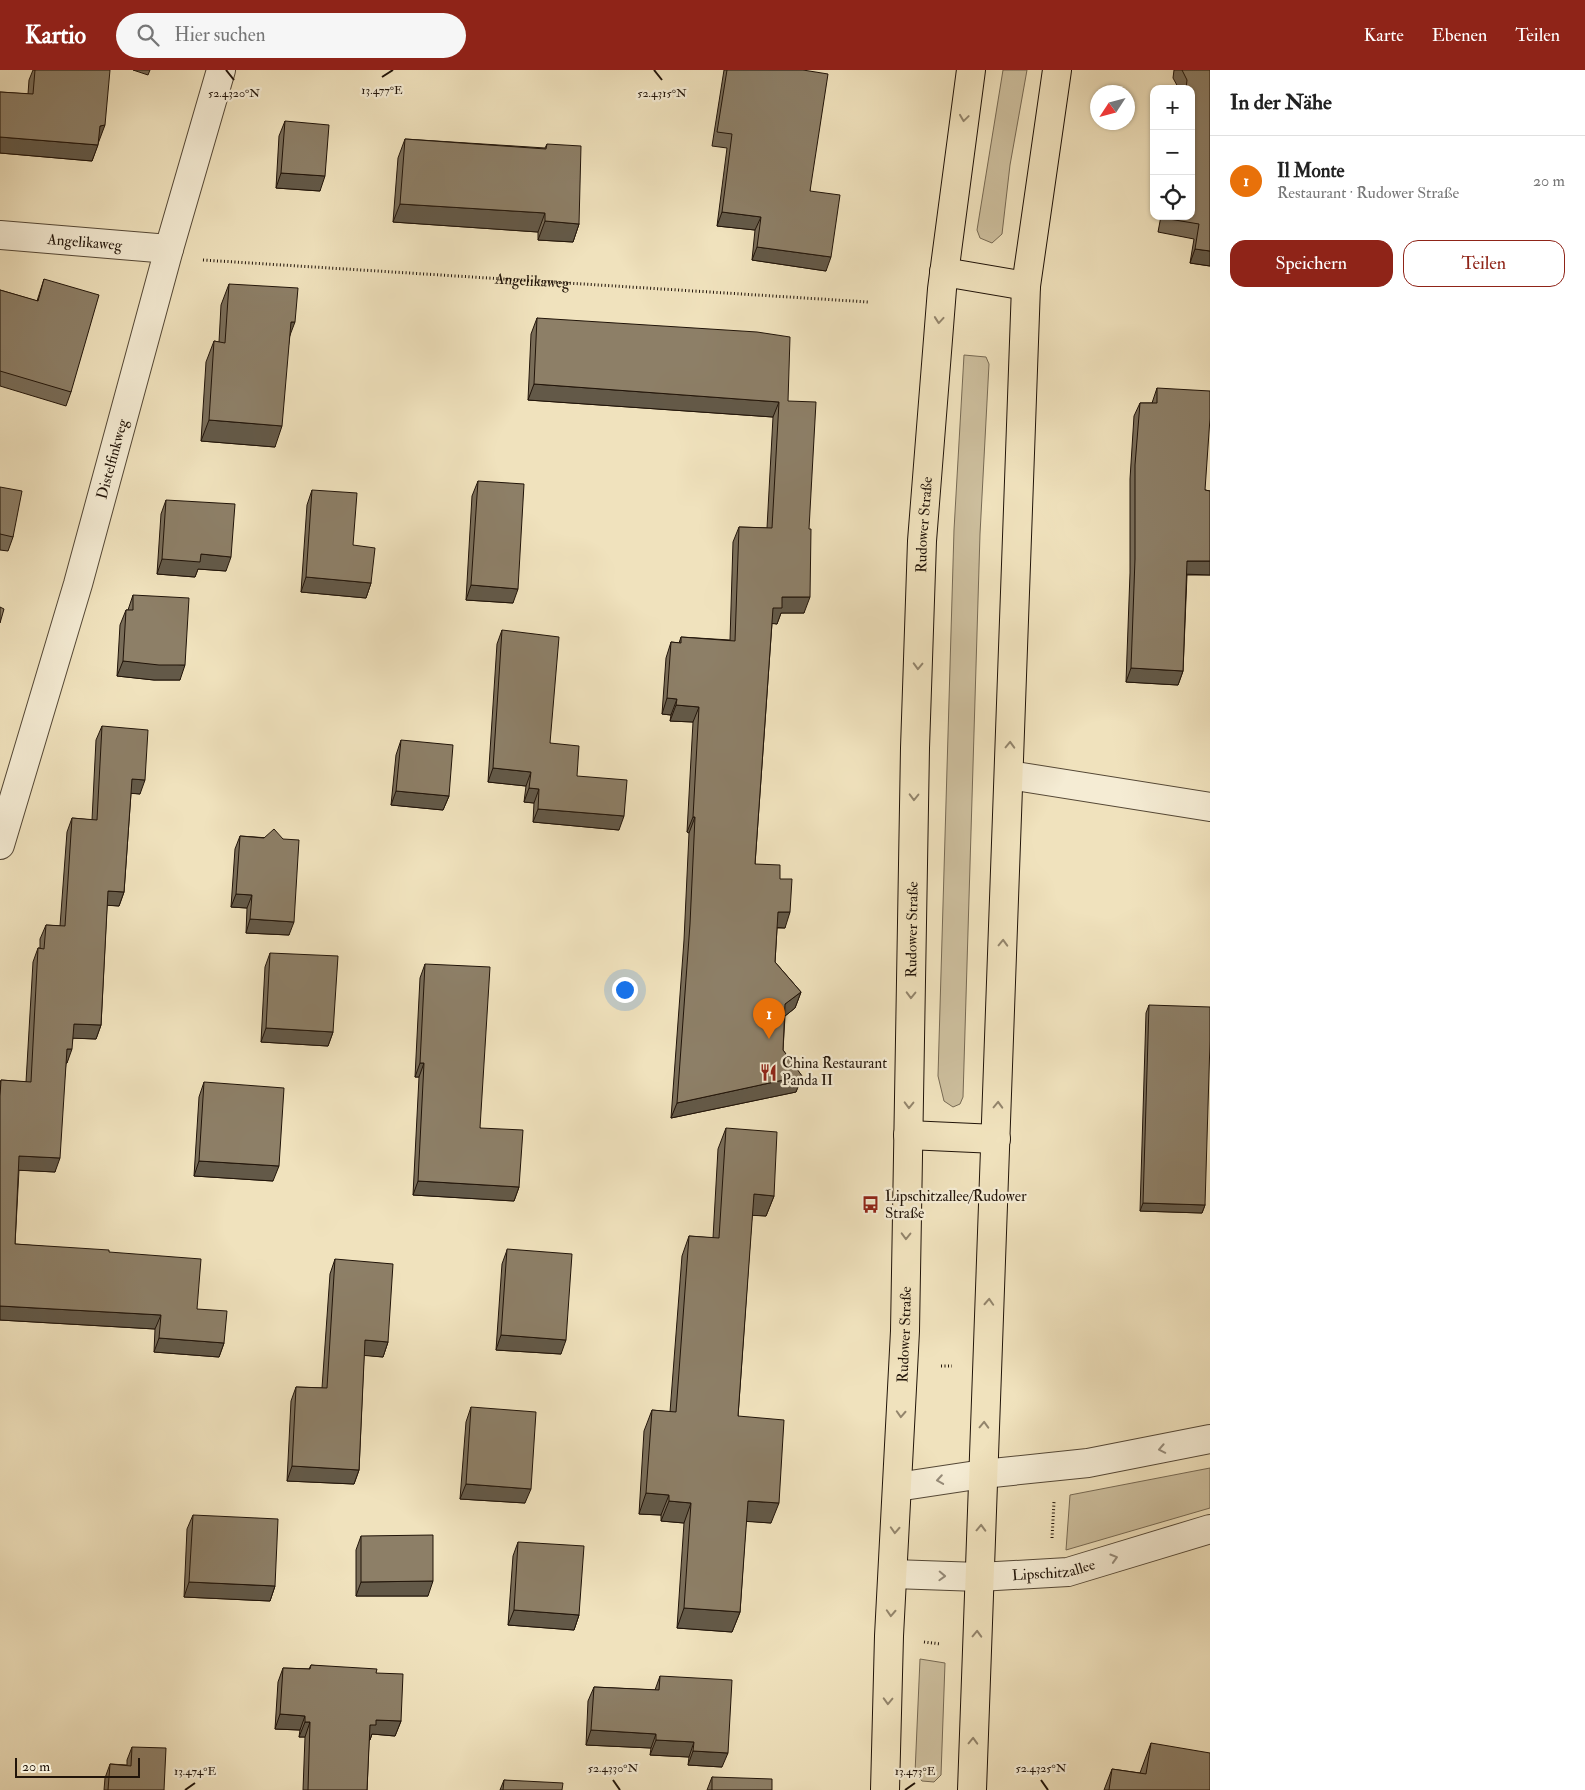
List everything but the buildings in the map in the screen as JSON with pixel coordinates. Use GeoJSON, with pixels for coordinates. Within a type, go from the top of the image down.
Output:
{"type":"FeatureCollection","features":[{"type":"Feature","properties":{"kind":"main road","name":"Rudower Straße"},"geometry":{"type":"LineString","coordinates":[[885,1790],[905,1331],[915,758],[922,541],[944,272],[971,70]]}},
{"type":"Feature","properties":{"kind":"main road"},"geometry":{"type":"LineString","coordinates":[[972,1790],[1026,286],[1057,70]]}},
{"type":"Feature","properties":{"kind":"main road"},"geometry":{"type":"LineString","coordinates":[[944,272],[1026,286]]}},
{"type":"Feature","properties":{"kind":"main road"},"geometry":{"type":"LineString","coordinates":[[908,1135],[996,1139]]}},
{"type":"Feature","properties":{"kind":"street","name":"Distelfinkweg"},"geometry":{"type":"LineString","coordinates":[[0,845],[78,584],[169,250],[221,70]]}},
{"type":"Feature","properties":{"kind":"street","name":"Angelikaweg"},"geometry":{"type":"LineString","coordinates":[[0,235],[169,250]]}},
{"type":"Feature","properties":{"kind":"street"},"geometry":{"type":"LineString","coordinates":[[1009,774],[1210,807]]}},
{"type":"Feature","properties":{"kind":"street"},"geometry":{"type":"LineString","coordinates":[[897,1487],[983,1474],[1088,1463],[1210,1439]]}},
{"type":"Feature","properties":{"kind":"street","name":"Lipschitzallee"},"geometry":{"type":"LineString","coordinates":[[893,1574],[979,1577],[1068,1572],[1210,1529]]}},
{"type":"Feature","properties":{"kind":"path","name":"Angelikaweg"},"geometry":{"type":"LineString","coordinates":[[197,260],[868,302]]}},
{"type":"Feature","properties":{"kind":"path"},"geometry":{"type":"LineString","coordinates":[[1052,1544],[1054,1499]]}},
{"type":"Feature","properties":{"kind":"path"},"geometry":{"type":"LineString","coordinates":[[916,1642],[949,1645]]}},
{"type":"Feature","properties":{"kind":"shaded area"},"geometry":{"type":"Polygon","coordinates":[[[1003,70],[1027,70],[1010,165],[1002,234],[992,243],[980,238],[977,230],[1003,70]]]}},
{"type":"Feature","properties":{"kind":"shaded area"},"geometry":{"type":"Polygon","coordinates":[[[964,355],[986,357],[989,364],[980,534],[963,1097],[960,1104],[953,1107],[944,1101],[938,1076],[954,530],[964,355]]]}},
{"type":"Feature","properties":{"kind":"shaded area"},"geometry":{"type":"Polygon","coordinates":[[[1210,1468],[1210,1508],[1066,1550],[1070,1495],[1210,1468]]]}},
{"type":"Feature","properties":{"kind":"shaded area"},"geometry":{"type":"Polygon","coordinates":[[[920,1659],[945,1663],[941,1775],[934,1782],[922,1781],[915,1773],[920,1659]]]}},
{"type":"Feature","properties":{"kind":"place","name":"Il Monte"},"geometry":{"type":"Point","coordinates":[769,1039]}},
{"type":"Feature","properties":{"kind":"place","name":"China Restaurant Panda II"},"geometry":{"type":"Point","coordinates":[768,1072]}},
{"type":"Feature","properties":{"kind":"place","name":"Lipschitzallee/Rudower Straße"},"geometry":{"type":"Point","coordinates":[871,1205]}}]}
